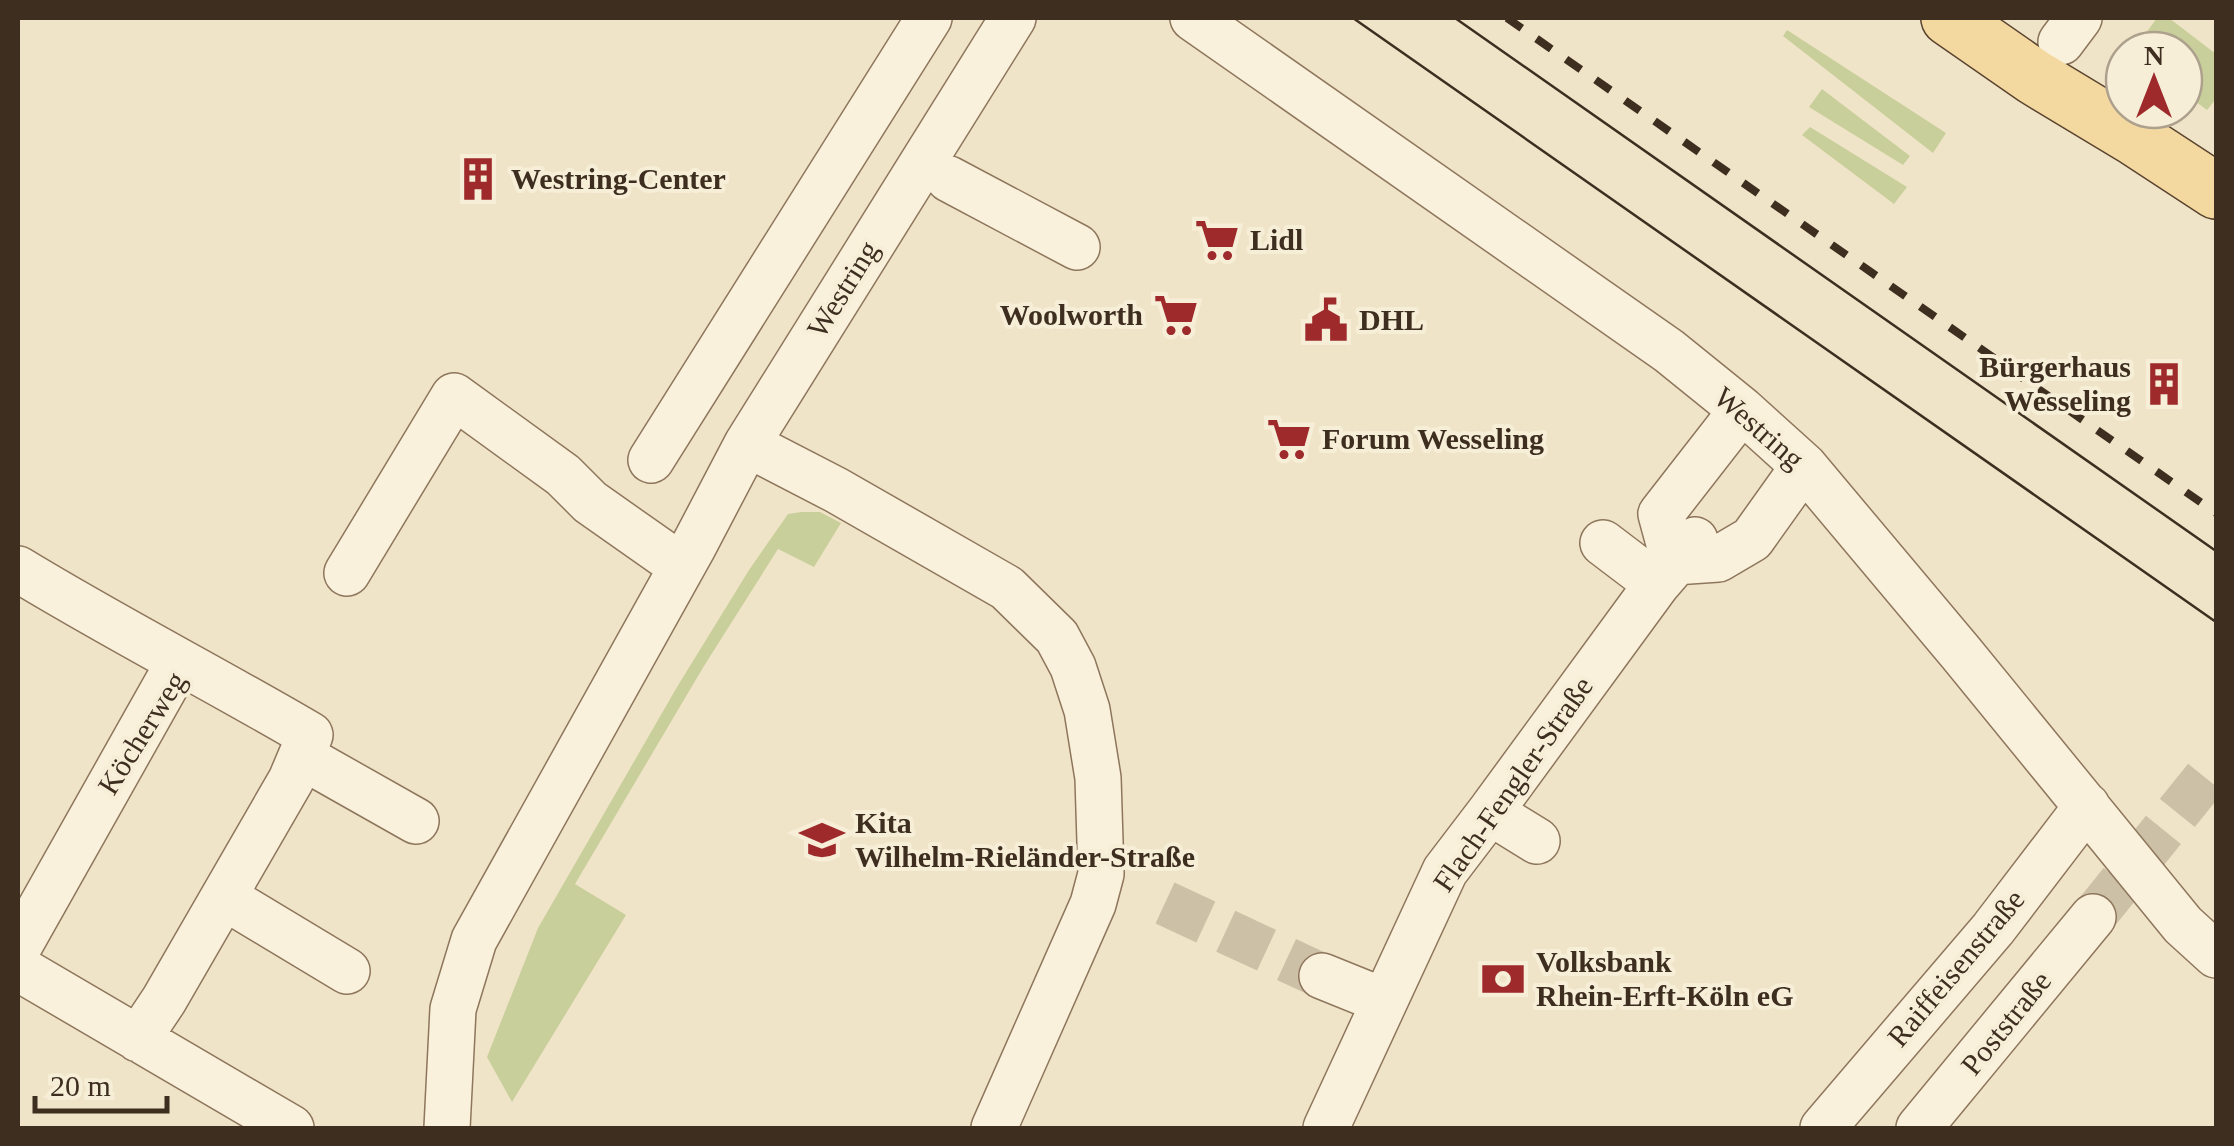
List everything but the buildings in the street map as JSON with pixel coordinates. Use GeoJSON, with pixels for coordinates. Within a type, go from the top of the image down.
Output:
{"type":"FeatureCollection","features":[{"type":"Feature","properties":{"kind":"main road"},"geometry":{"type":"LineString","coordinates":[[1949,18],[2034,77],[2216,191]]}},
{"type":"Feature","properties":{"kind":"street"},"geometry":{"type":"LineString","coordinates":[[651,460],[929,18]]}},
{"type":"Feature","properties":{"kind":"street","name":"Westring"},"geometry":{"type":"LineString","coordinates":[[448,1128],[453,1009],[474,940],[747,444],[1014,18]]}},
{"type":"Feature","properties":{"kind":"street","name":"Westring"},"geometry":{"type":"LineString","coordinates":[[1193,18],[1669,352],[1804,466],[2183,925],[2216,955]]}},
{"type":"Feature","properties":{"kind":"street"},"geometry":{"type":"LineString","coordinates":[[948,179],[1078,247]]}},
{"type":"Feature","properties":{"kind":"street"},"geometry":{"type":"LineString","coordinates":[[347,572],[454,396],[563,475],[590,502],[681,566]]}},
{"type":"Feature","properties":{"kind":"street"},"geometry":{"type":"LineString","coordinates":[[1675,562],[1661,514],[1742,410]]}},
{"type":"Feature","properties":{"kind":"street"},"geometry":{"type":"LineString","coordinates":[[747,444],[1007,588],[1057,637],[1073,667],[1087,710],[1098,778],[1101,874],[1093,904],[994,1128]]}},
{"type":"Feature","properties":{"kind":"street"},"geometry":{"type":"LineString","coordinates":[[1602,543],[1675,562],[1718,559],[1752,539],[1804,466]]}},
{"type":"Feature","properties":{"kind":"street","name":"Flach-Fengler-Straße"},"geometry":{"type":"LineString","coordinates":[[1326,1128],[1445,871],[1675,562]]}},
{"type":"Feature","properties":{"kind":"street"},"geometry":{"type":"LineString","coordinates":[[18,569],[179,662]]}},
{"type":"Feature","properties":{"kind":"street","name":"Köcherweg"},"geometry":{"type":"LineString","coordinates":[[18,948],[179,662],[310,735],[301,756]]}},
{"type":"Feature","properties":{"kind":"street"},"geometry":{"type":"LineString","coordinates":[[138,1039],[224,898],[301,756],[416,821]]}},
{"type":"Feature","properties":{"kind":"street","name":"Raiffeisenstraße"},"geometry":{"type":"LineString","coordinates":[[1823,1128],[1993,929],[2087,806]]}},
{"type":"Feature","properties":{"kind":"street"},"geometry":{"type":"LineString","coordinates":[[1490,812],[1538,841]]}},
{"type":"Feature","properties":{"kind":"street"},"geometry":{"type":"LineString","coordinates":[[224,898],[347,971]]}},
{"type":"Feature","properties":{"kind":"street","name":"Poststraße"},"geometry":{"type":"LineString","coordinates":[[1919,1128],[2093,916]]}},
{"type":"Feature","properties":{"kind":"street"},"geometry":{"type":"LineString","coordinates":[[18,968],[292,1128]]}},
{"type":"Feature","properties":{"kind":"street"},"geometry":{"type":"LineString","coordinates":[[1322,976],[1384,1001]]}},
{"type":"Feature","properties":{"kind":"green space"},"geometry":{"type":"Polygon","coordinates":[[[2157,18],[2169,18],[2185,30],[2148,30],[2157,18]]]}},
{"type":"Feature","properties":{"kind":"green space"},"geometry":{"type":"Polygon","coordinates":[[[1787,30],[1946,133],[1933,153],[1783,36],[1787,30]]]}},
{"type":"Feature","properties":{"kind":"green space"},"geometry":{"type":"Polygon","coordinates":[[[2204,45],[2216,54],[2216,99],[2207,110],[2204,45]]]}},
{"type":"Feature","properties":{"kind":"green space"},"geometry":{"type":"Polygon","coordinates":[[[1822,89],[1910,156],[1903,165],[1809,107],[1822,89]]]}},
{"type":"Feature","properties":{"kind":"green space"},"geometry":{"type":"Polygon","coordinates":[[[1810,127],[1907,187],[1894,204],[1802,135],[1810,127]]]}},
{"type":"Feature","properties":{"kind":"green space"},"geometry":{"type":"Polygon","coordinates":[[[820,512],[841,523],[814,567],[778,549],[575,884],[626,915],[512,1102],[487,1057],[538,928],[749,570],[788,514],[820,512]]]}},
{"type":"Feature","properties":{"kind":"tunnel"},"geometry":{"type":"LineString","coordinates":[[2093,917],[2216,765]]}},
{"type":"Feature","properties":{"kind":"tunnel"},"geometry":{"type":"LineString","coordinates":[[1165,903],[1322,976]]}},
{"type":"Feature","properties":{"kind":"tram line"},"geometry":{"type":"LineString","coordinates":[[1353,18],[2216,622]]}},
{"type":"Feature","properties":{"kind":"tram line"},"geometry":{"type":"LineString","coordinates":[[1455,18],[2216,551]]}},
{"type":"Feature","properties":{"kind":"railway"},"geometry":{"type":"LineString","coordinates":[[1507,18],[2216,513]]}},
{"type":"Feature","properties":{"kind":"place","name":"Westring-Center"},"geometry":{"type":"Point","coordinates":[478,179]}},
{"type":"Feature","properties":{"kind":"place","name":"Lidl"},"geometry":{"type":"Point","coordinates":[1217,240]}},
{"type":"Feature","properties":{"kind":"place","name":"Woolworth"},"geometry":{"type":"Point","coordinates":[1176,315]}},
{"type":"Feature","properties":{"kind":"place","name":"DHL"},"geometry":{"type":"Point","coordinates":[1326,320]}},
{"type":"Feature","properties":{"kind":"place","name":"Bürgerhaus Wesseling"},"geometry":{"type":"Point","coordinates":[2164,384]}},
{"type":"Feature","properties":{"kind":"place","name":"Forum Wesseling"},"geometry":{"type":"Point","coordinates":[1289,439]}},
{"type":"Feature","properties":{"kind":"place","name":"Kita Wilhelm-Rieländer-Straße"},"geometry":{"type":"Point","coordinates":[822,840]}},
{"type":"Feature","properties":{"kind":"place","name":"Volksbank Rhein-Erft-Köln eG"},"geometry":{"type":"Point","coordinates":[1503,979]}}]}
